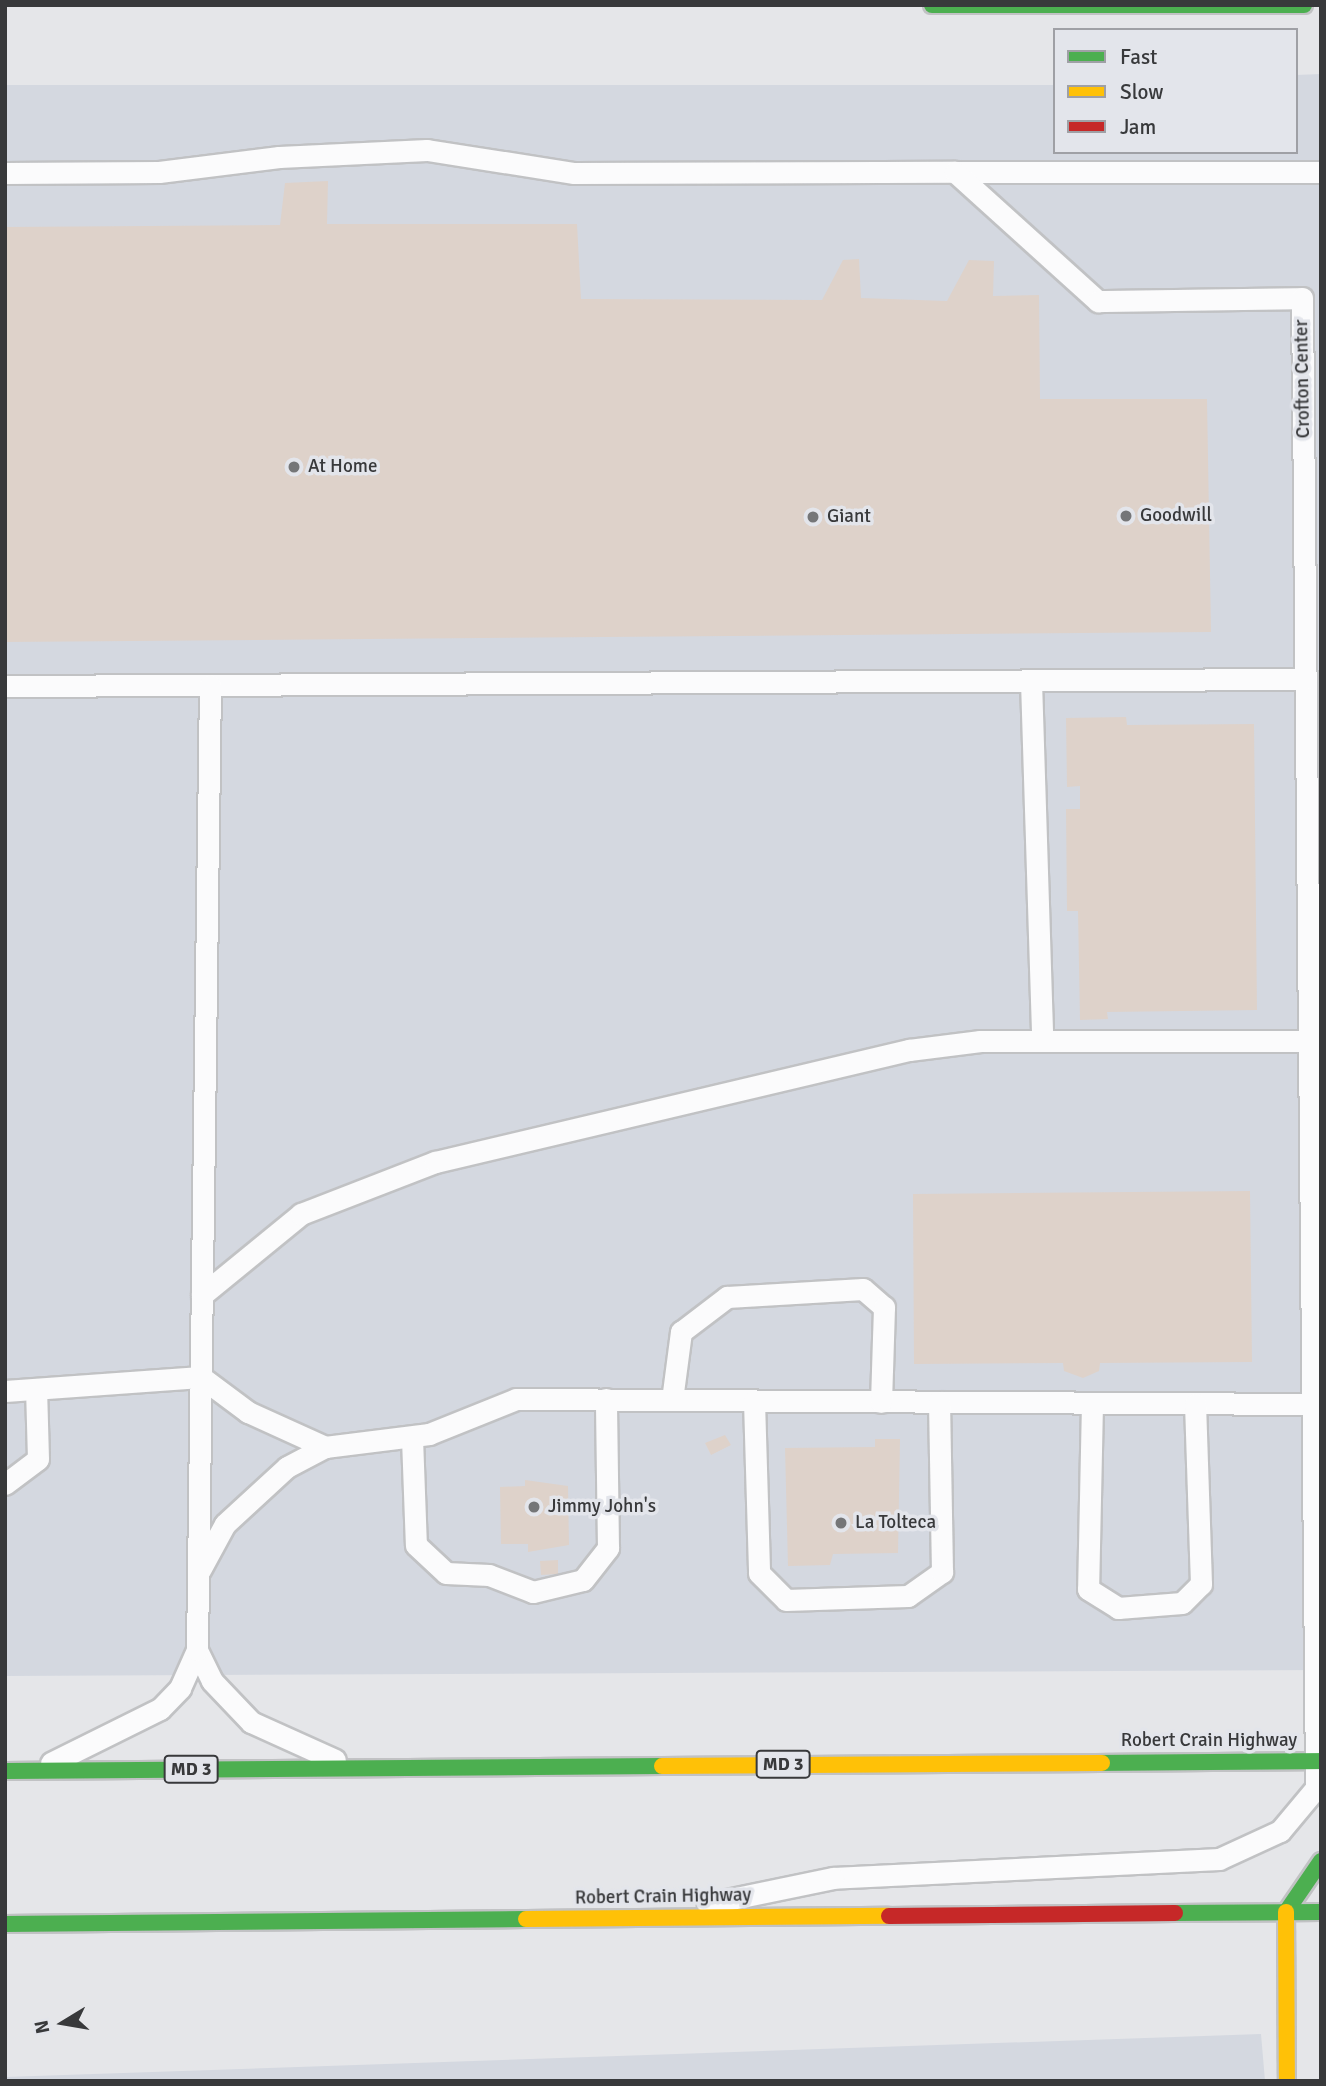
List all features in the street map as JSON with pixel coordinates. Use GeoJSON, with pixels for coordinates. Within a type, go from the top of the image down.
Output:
{"type":"FeatureCollection","features":[{"type":"Feature","properties":{"kind":"main road"},"geometry":{"type":"LineString","coordinates":[[932,5],[1304,5]]}},
{"type":"Feature","properties":{"kind":"main road","name":"Robert Crain Highway"},"geometry":{"type":"LineString","coordinates":[[5,1771],[1320,1761]]}},
{"type":"Feature","properties":{"kind":"main road"},"geometry":{"type":"LineString","coordinates":[[1287,2081],[1286,1912],[1321,1861]]}},
{"type":"Feature","properties":{"kind":"main road","name":"Robert Crain Highway"},"geometry":{"type":"LineString","coordinates":[[5,1924],[1321,1912]]}},
{"type":"Feature","properties":{"kind":"lane"},"geometry":{"type":"LineString","coordinates":[[5,173],[159,172],[279,157],[427,150],[574,173],[1321,172]]}},
{"type":"Feature","properties":{"kind":"lane","name":"Crofton Center"},"geometry":{"type":"LineString","coordinates":[[638,1919],[833,1878],[1219,1859],[1280,1831],[1305,1808],[1320,1761],[1315,1404],[1316,1041],[1306,679],[1302,298],[1098,300],[955,172]]}},
{"type":"Feature","properties":{"kind":"lane"},"geometry":{"type":"LineString","coordinates":[[5,686],[1306,679]]}},
{"type":"Feature","properties":{"kind":"lane"},"geometry":{"type":"LineString","coordinates":[[1031,681],[1042,1041]]}},
{"type":"Feature","properties":{"kind":"lane"},"geometry":{"type":"LineString","coordinates":[[33,1770],[160,1709],[180,1688],[197,1650],[210,685]]}},
{"type":"Feature","properties":{"kind":"lane"},"geometry":{"type":"LineString","coordinates":[[202,1295],[301,1214],[435,1161],[909,1051],[1042,1041],[1316,1041]]}},
{"type":"Feature","properties":{"kind":"lane"},"geometry":{"type":"LineString","coordinates":[[673,1400],[681,1332],[727,1297],[863,1289],[884,1307],[881,1402]]}},
{"type":"Feature","properties":{"kind":"lane"},"geometry":{"type":"LineString","coordinates":[[5,1391],[201,1377],[248,1412],[325,1447]]}},
{"type":"Feature","properties":{"kind":"lane"},"geometry":{"type":"LineString","coordinates":[[5,1484],[38,1459],[36,1389]]}},
{"type":"Feature","properties":{"kind":"lane"},"geometry":{"type":"LineString","coordinates":[[198,1575],[225,1524],[287,1467],[325,1447],[412,1438],[516,1399],[1315,1404]]}},
{"type":"Feature","properties":{"kind":"lane"},"geometry":{"type":"LineString","coordinates":[[412,1438],[416,1545],[446,1573],[489,1575],[533,1592],[583,1580],[608,1548],[606,1399]]}},
{"type":"Feature","properties":{"kind":"lane"},"geometry":{"type":"LineString","coordinates":[[754,1401],[759,1573],[786,1600],[908,1595],[942,1572],[939,1402]]}},
{"type":"Feature","properties":{"kind":"lane"},"geometry":{"type":"LineString","coordinates":[[1092,1403],[1088,1589],[1118,1608],[1182,1603],[1201,1584],[1195,1404]]}},
{"type":"Feature","properties":{"kind":"lane"},"geometry":{"type":"LineString","coordinates":[[197,1650],[212,1682],[251,1722],[350,1767]]}},
{"type":"Feature","properties":{"kind":"shaded area"},"geometry":{"type":"Polygon","coordinates":[[[1321,74],[1321,1670],[5,1676],[5,85],[1053,85],[1053,154],[1298,154],[1298,75],[1321,74]]]}},
{"type":"Feature","properties":{"kind":"shaded area"},"geometry":{"type":"Polygon","coordinates":[[[1261,2034],[1265,2081],[5,2081],[5,2077],[1261,2034]]]}},
{"type":"Feature","properties":{"kind":"building"},"geometry":{"type":"Polygon","coordinates":[[[328,181],[327,224],[577,224],[581,299],[822,300],[843,260],[859,259],[861,298],[947,301],[969,260],[994,261],[993,296],[1039,295],[1040,399],[1207,399],[1211,632],[5,642],[5,227],[280,225],[285,183],[328,181]]]}},
{"type":"Feature","properties":{"kind":"building"},"geometry":{"type":"Polygon","coordinates":[[[1126,717],[1127,725],[1254,724],[1257,1010],[1107,1012],[1108,1019],[1080,1020],[1078,911],[1067,911],[1066,809],[1080,809],[1080,786],[1067,787],[1066,718],[1126,717]]]}},
{"type":"Feature","properties":{"kind":"building"},"geometry":{"type":"Polygon","coordinates":[[[1250,1191],[1252,1362],[1100,1363],[1099,1371],[1083,1378],[1064,1371],[1063,1363],[914,1364],[913,1194],[1250,1191]]]}},
{"type":"Feature","properties":{"kind":"building"},"geometry":{"type":"Polygon","coordinates":[[[725,1435],[731,1445],[711,1455],[705,1443],[725,1435]]]}},
{"type":"Feature","properties":{"kind":"building","name":"La Tolteca"},"geometry":{"type":"Polygon","coordinates":[[[875,1439],[900,1439],[898,1553],[833,1554],[830,1565],[788,1566],[785,1448],[875,1447],[875,1439]]]}},
{"type":"Feature","properties":{"kind":"building","name":"Jimmy John's"},"geometry":{"type":"Polygon","coordinates":[[[525,1480],[568,1486],[569,1545],[528,1552],[528,1544],[501,1544],[500,1487],[525,1486],[525,1480]]]}},
{"type":"Feature","properties":{"kind":"building"},"geometry":{"type":"Polygon","coordinates":[[[558,1560],[558,1574],[541,1575],[540,1561],[558,1560]]]}},
{"type":"Feature","properties":{"kind":"traffic: fast"},"geometry":{"type":"LineString","coordinates":[[932,5],[1304,5]]}},
{"type":"Feature","properties":{"kind":"traffic: fast"},"geometry":{"type":"LineString","coordinates":[[1102,1763],[1321,1761]]}},
{"type":"Feature","properties":{"kind":"traffic: fast"},"geometry":{"type":"LineString","coordinates":[[5,1771],[662,1766]]}},
{"type":"Feature","properties":{"kind":"traffic: fast"},"geometry":{"type":"LineString","coordinates":[[1286,1912],[1321,1861]]}},
{"type":"Feature","properties":{"kind":"traffic: fast"},"geometry":{"type":"LineString","coordinates":[[1175,1913],[1321,1912]]}},
{"type":"Feature","properties":{"kind":"traffic: fast"},"geometry":{"type":"LineString","coordinates":[[5,1924],[526,1919]]}},
{"type":"Feature","properties":{"kind":"traffic: slow"},"geometry":{"type":"LineString","coordinates":[[662,1766],[1102,1763]]}},
{"type":"Feature","properties":{"kind":"traffic: slow"},"geometry":{"type":"LineString","coordinates":[[1286,1912],[1287,2081]]}},
{"type":"Feature","properties":{"kind":"traffic: slow"},"geometry":{"type":"LineString","coordinates":[[526,1919],[889,1916]]}},
{"type":"Feature","properties":{"kind":"traffic: jam"},"geometry":{"type":"LineString","coordinates":[[889,1916],[1175,1913]]}},
{"type":"Feature","properties":{"kind":"place","name":"At Home"},"geometry":{"type":"Point","coordinates":[294,467]}},
{"type":"Feature","properties":{"kind":"place","name":"Goodwill"},"geometry":{"type":"Point","coordinates":[1126,516]}},
{"type":"Feature","properties":{"kind":"place","name":"Giant"},"geometry":{"type":"Point","coordinates":[813,517]}},
{"type":"Feature","properties":{"kind":"place","name":"Jimmy John's"},"geometry":{"type":"Point","coordinates":[534,1507]}},
{"type":"Feature","properties":{"kind":"place","name":"La Tolteca"},"geometry":{"type":"Point","coordinates":[841,1523]}}]}
